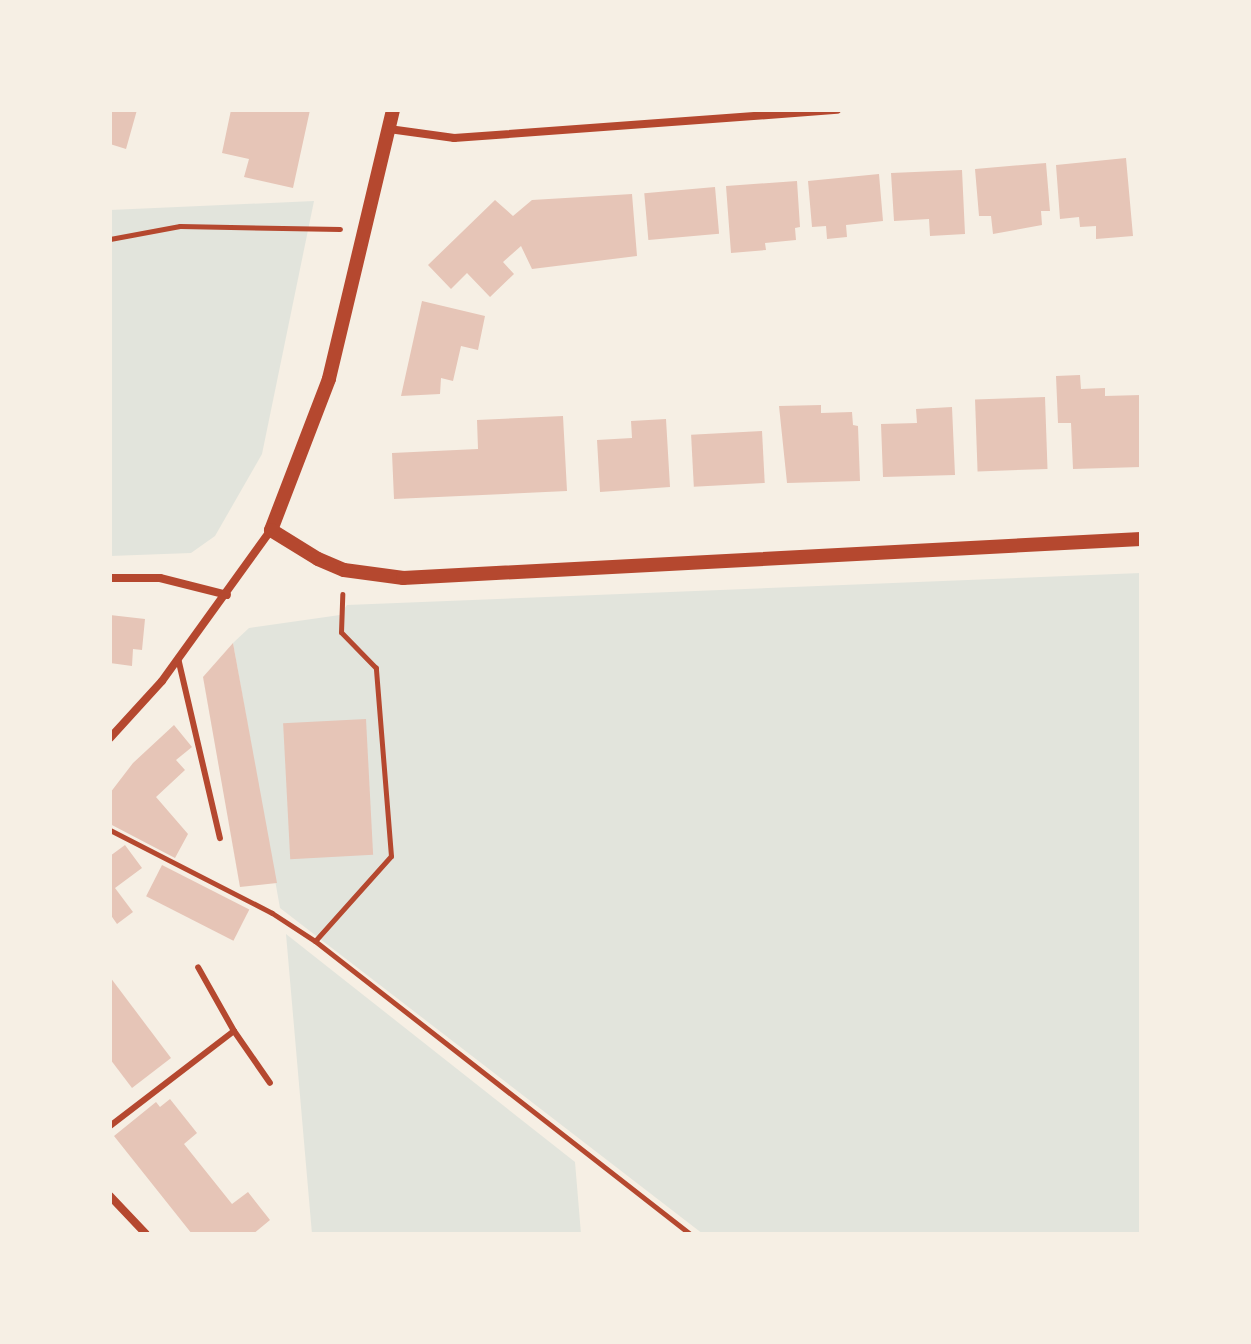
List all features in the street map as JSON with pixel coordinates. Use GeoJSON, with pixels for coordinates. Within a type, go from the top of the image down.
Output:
{"type":"FeatureCollection","features":[{"type":"Feature","properties":{"kind":"street"},"geometry":{"type":"LineString","coordinates":[[110,738],[227,595],[271,530],[329,379],[393,110]]}},
{"type":"Feature","properties":{"kind":"street"},"geometry":{"type":"LineString","coordinates":[[389,129],[454,138],[837,110]]}},
{"type":"Feature","properties":{"kind":"street"},"geometry":{"type":"LineString","coordinates":[[271,530],[344,570],[403,578],[1141,539]]}},
{"type":"Feature","properties":{"kind":"street"},"geometry":{"type":"LineString","coordinates":[[110,578],[160,578],[227,595]]}},
{"type":"Feature","properties":{"kind":"street"},"geometry":{"type":"LineString","coordinates":[[110,1196],[146,1234]]}},
{"type":"Feature","properties":{"kind":"lane"},"geometry":{"type":"LineString","coordinates":[[178,658],[220,838]]}},
{"type":"Feature","properties":{"kind":"lane"},"geometry":{"type":"LineString","coordinates":[[198,967],[234,1031],[270,1083]]}},
{"type":"Feature","properties":{"kind":"lane"},"geometry":{"type":"LineString","coordinates":[[110,1126],[234,1031]]}},
{"type":"Feature","properties":{"kind":"path"},"geometry":{"type":"LineString","coordinates":[[110,239],[180,226],[364,231]]}},
{"type":"Feature","properties":{"kind":"path"},"geometry":{"type":"LineString","coordinates":[[315,941],[391,856],[376,668],[341,632],[344,570]]}},
{"type":"Feature","properties":{"kind":"path"},"geometry":{"type":"LineString","coordinates":[[110,830],[315,941],[690,1234]]}},
{"type":"Feature","properties":{"kind":"shaded area"},"geometry":{"type":"Polygon","coordinates":[[[314,201],[262,454],[215,536],[191,553],[110,556],[110,210],[314,201]]]}},
{"type":"Feature","properties":{"kind":"shaded area"},"geometry":{"type":"Polygon","coordinates":[[[1141,573],[1141,1234],[703,1234],[280,908],[233,643],[249,628],[340,615],[347,605],[1141,573]]]}},
{"type":"Feature","properties":{"kind":"shaded area"},"geometry":{"type":"Polygon","coordinates":[[[286,934],[575,1162],[581,1234],[312,1234],[286,934]]]}},
{"type":"Feature","properties":{"kind":"building"},"geometry":{"type":"Polygon","coordinates":[[[110,110],[137,110],[126,149],[110,144],[110,110]]]}},
{"type":"Feature","properties":{"kind":"building"},"geometry":{"type":"Polygon","coordinates":[[[231,110],[310,110],[293,188],[244,177],[249,159],[222,153],[231,110]]]}},
{"type":"Feature","properties":{"kind":"building"},"geometry":{"type":"Polygon","coordinates":[[[1126,158],[1133,236],[1096,239],[1096,226],[1080,227],[1079,217],[1060,219],[1056,165],[1126,158]]]}},
{"type":"Feature","properties":{"kind":"building"},"geometry":{"type":"Polygon","coordinates":[[[1046,163],[1050,211],[1041,211],[1042,225],[993,234],[991,216],[979,216],[975,169],[1046,163]]]}},
{"type":"Feature","properties":{"kind":"building"},"geometry":{"type":"Polygon","coordinates":[[[962,170],[965,234],[930,236],[929,219],[894,221],[891,173],[962,170]]]}},
{"type":"Feature","properties":{"kind":"building"},"geometry":{"type":"Polygon","coordinates":[[[879,174],[883,221],[846,225],[847,237],[827,239],[826,226],[812,227],[808,181],[879,174]]]}},
{"type":"Feature","properties":{"kind":"building"},"geometry":{"type":"Polygon","coordinates":[[[797,181],[800,227],[795,228],[796,240],[765,243],[766,250],[731,253],[726,186],[797,181]]]}},
{"type":"Feature","properties":{"kind":"building"},"geometry":{"type":"Polygon","coordinates":[[[715,187],[719,234],[648,240],[644,193],[715,187]]]}},
{"type":"Feature","properties":{"kind":"building"},"geometry":{"type":"Polygon","coordinates":[[[632,194],[637,256],[532,269],[521,246],[503,262],[514,274],[490,297],[467,273],[451,289],[428,265],[495,200],[513,216],[532,200],[632,194]]]}},
{"type":"Feature","properties":{"kind":"building"},"geometry":{"type":"Polygon","coordinates":[[[422,301],[485,316],[478,350],[461,346],[453,381],[441,378],[440,394],[401,396],[422,301]]]}},
{"type":"Feature","properties":{"kind":"building"},"geometry":{"type":"Polygon","coordinates":[[[1080,375],[1081,389],[1105,388],[1105,396],[1141,395],[1141,467],[1073,469],[1071,423],[1058,423],[1056,376],[1080,375]]]}},
{"type":"Feature","properties":{"kind":"building"},"geometry":{"type":"Polygon","coordinates":[[[1045,397],[1048,469],[978,471],[975,399],[1045,397]]]}},
{"type":"Feature","properties":{"kind":"building"},"geometry":{"type":"Polygon","coordinates":[[[821,405],[821,413],[852,412],[853,425],[858,426],[860,481],[787,483],[779,406],[821,405]]]}},
{"type":"Feature","properties":{"kind":"building"},"geometry":{"type":"Polygon","coordinates":[[[952,407],[955,475],[883,477],[881,424],[917,423],[916,409],[952,407]]]}},
{"type":"Feature","properties":{"kind":"building"},"geometry":{"type":"Polygon","coordinates":[[[563,416],[567,491],[394,499],[392,453],[478,449],[477,420],[563,416]]]}},
{"type":"Feature","properties":{"kind":"building"},"geometry":{"type":"Polygon","coordinates":[[[666,419],[670,487],[600,492],[597,440],[632,438],[631,421],[666,419]]]}},
{"type":"Feature","properties":{"kind":"building"},"geometry":{"type":"Polygon","coordinates":[[[762,431],[765,483],[694,487],[691,435],[762,431]]]}},
{"type":"Feature","properties":{"kind":"building"},"geometry":{"type":"Polygon","coordinates":[[[110,615],[145,619],[142,650],[133,649],[132,666],[110,663],[110,615]]]}},
{"type":"Feature","properties":{"kind":"building"},"geometry":{"type":"Polygon","coordinates":[[[233,643],[277,883],[240,887],[203,677],[233,643]]]}},
{"type":"Feature","properties":{"kind":"building"},"geometry":{"type":"Polygon","coordinates":[[[366,719],[373,855],[290,859],[283,723],[366,719]]]}},
{"type":"Feature","properties":{"kind":"building"},"geometry":{"type":"Polygon","coordinates":[[[174,725],[192,747],[176,760],[185,770],[156,797],[188,834],[175,858],[110,824],[110,793],[133,763],[174,725]]]}},
{"type":"Feature","properties":{"kind":"building"},"geometry":{"type":"Polygon","coordinates":[[[125,845],[142,868],[115,888],[133,912],[117,924],[110,914],[110,856],[125,845]]]}},
{"type":"Feature","properties":{"kind":"building"},"geometry":{"type":"Polygon","coordinates":[[[162,865],[249,909],[233,941],[146,896],[162,865]]]}},
{"type":"Feature","properties":{"kind":"building"},"geometry":{"type":"Polygon","coordinates":[[[110,977],[171,1058],[132,1088],[110,1059],[110,977]]]}},
{"type":"Feature","properties":{"kind":"building"},"geometry":{"type":"Polygon","coordinates":[[[170,1099],[197,1133],[184,1144],[232,1204],[248,1192],[270,1220],[253,1234],[192,1234],[114,1136],[156,1102],[160,1107],[170,1099]]]}}]}
